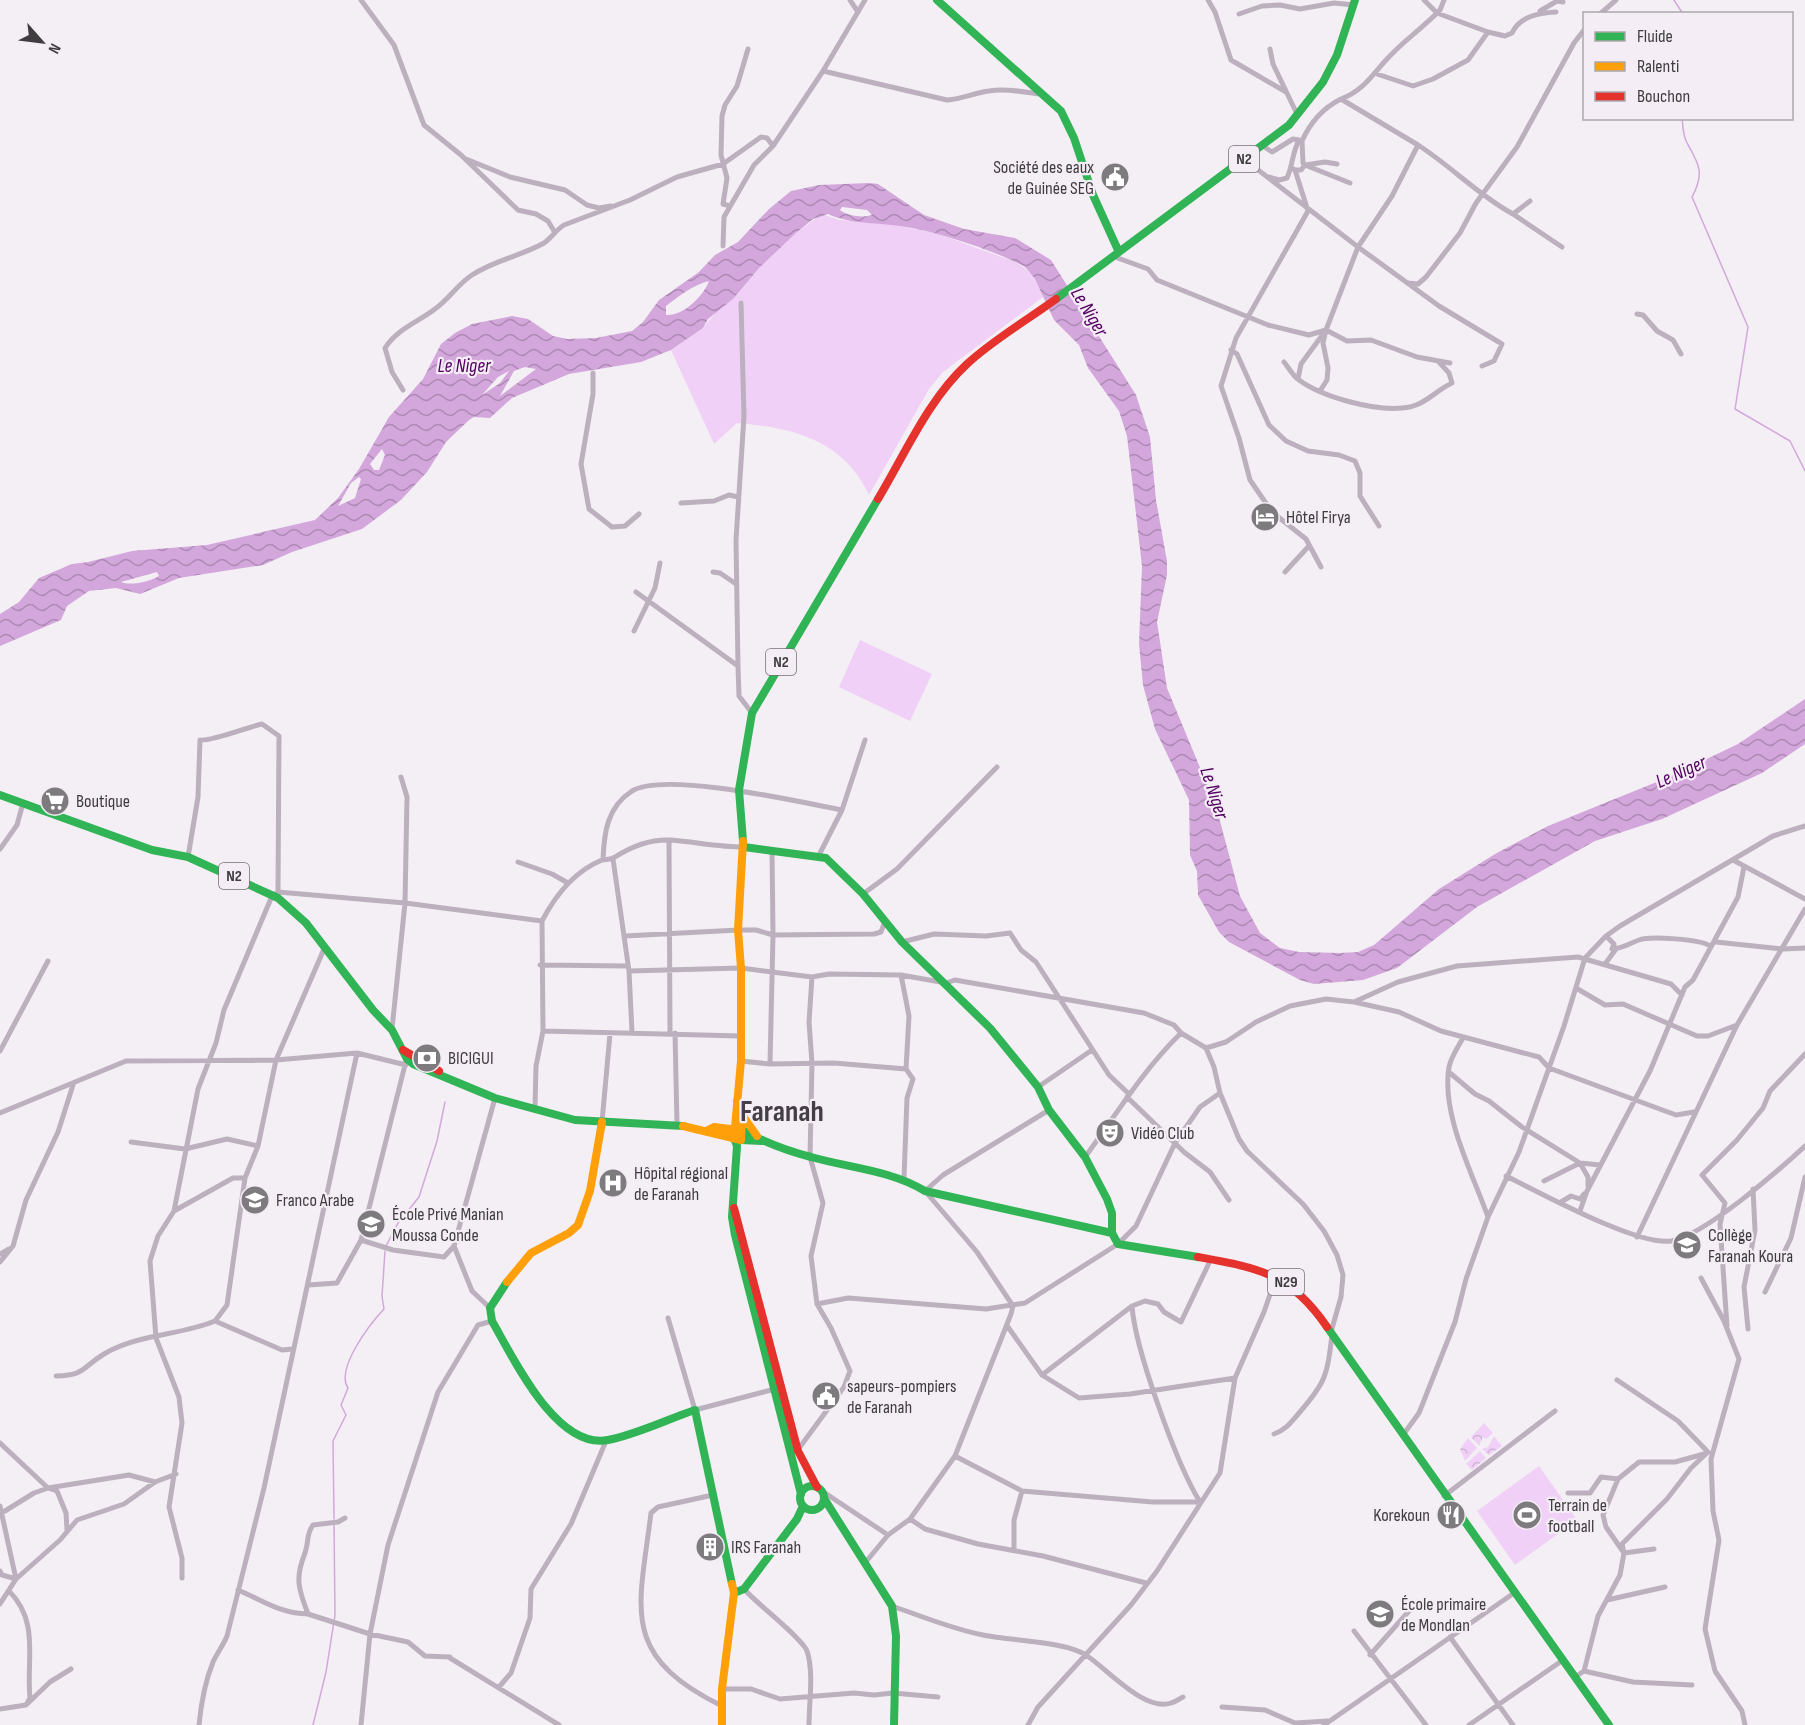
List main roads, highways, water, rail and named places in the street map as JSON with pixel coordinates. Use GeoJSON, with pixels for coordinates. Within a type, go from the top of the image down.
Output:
{"type":"FeatureCollection","features":[{"type":"Feature","properties":{"kind":"main road"},"geometry":{"type":"LineString","coordinates":[[937,0],[1041,94],[1056,104],[1066,118],[1094,197],[1118,250]]}},
{"type":"Feature","properties":{"kind":"main road","name":"N2"},"geometry":{"type":"LineString","coordinates":[[737,1137],[737,1101],[741,1061],[741,968],[738,930],[744,847],[739,790],[752,713],[761,693],[805,626],[848,546],[950,379],[1013,327],[1045,307],[1111,255],[1289,125],[1323,82],[1332,64],[1354,2]]}},
{"type":"Feature","properties":{"kind":"main road","name":"N2"},"geometry":{"type":"LineString","coordinates":[[0,795],[152,850],[188,856],[275,894],[306,923],[324,949],[392,1030],[413,1064],[495,1098],[574,1120],[602,1122]]}},
{"type":"Feature","properties":{"kind":"main road"},"geometry":{"type":"LineString","coordinates":[[722,1725],[722,1689],[734,1593],[694,1410],[606,1440],[578,1435],[568,1429],[539,1402],[492,1321],[490,1308],[523,1262],[539,1246],[562,1238],[579,1225],[596,1161],[602,1122],[677,1124],[711,1128],[737,1137],[759,1138],[810,1157],[904,1178],[925,1191],[1041,1215],[1112,1233],[1112,1213],[1107,1199],[1085,1157],[1049,1110],[1038,1087],[990,1028],[902,942],[863,894],[826,858],[819,855],[744,847]]}},
{"type":"Feature","properties":{"kind":"main road"},"geometry":{"type":"LineString","coordinates":[[711,1128],[738,1114],[759,1138]]}},
{"type":"Feature","properties":{"kind":"main road"},"geometry":{"type":"LineString","coordinates":[[734,1593],[744,1589],[797,1519],[803,1506],[795,1453],[735,1235],[737,1137]]}},
{"type":"Feature","properties":{"kind":"main road","name":"N29"},"geometry":{"type":"LineString","coordinates":[[1112,1233],[1118,1244],[1237,1264],[1276,1277],[1300,1293],[1332,1333],[1444,1496],[1609,1725]]}},
{"type":"Feature","properties":{"kind":"main road"},"geometry":{"type":"LineString","coordinates":[[795,1453],[820,1489],[891,1606],[896,1636],[894,1725]]}},
{"type":"Feature","properties":{"kind":"main road"},"geometry":{"type":"LineString","coordinates":[[801,1494],[808,1487],[820,1489]]}},
{"type":"Feature","properties":{"kind":"main road"},"geometry":{"type":"LineString","coordinates":[[797,1519],[814,1510],[825,1500]]}},
{"type":"Feature","properties":{"kind":"main road"},"geometry":{"type":"LineString","coordinates":[[803,1506],[836,1517]]}},
{"type":"Feature","properties":{"kind":"water","name":"Le Niger"},"geometry":{"type":"Polygon","coordinates":[[[878,184],[924,215],[964,229],[1015,238],[1051,260],[1136,395],[1150,437],[1156,500],[1167,561],[1167,575],[1157,622],[1167,688],[1216,806],[1240,896],[1260,933],[1280,948],[1299,952],[1340,953],[1358,952],[1374,945],[1439,889],[1495,854],[1548,826],[1669,777],[1738,744],[1805,699],[1805,744],[1762,773],[1662,819],[1595,841],[1477,907],[1397,968],[1363,980],[1314,984],[1300,980],[1229,942],[1219,932],[1198,895],[1197,871],[1190,855],[1189,800],[1155,729],[1143,685],[1139,644],[1142,566],[1127,436],[1119,411],[1088,368],[1079,345],[1054,320],[1035,279],[1025,267],[967,243],[934,233],[896,225],[846,220],[828,214],[813,219],[796,233],[759,268],[734,298],[708,319],[703,328],[671,350],[641,362],[569,374],[512,398],[490,418],[474,417],[469,420],[446,442],[427,472],[401,500],[362,529],[292,552],[263,565],[179,578],[140,594],[116,588],[89,591],[67,606],[61,620],[0,646],[0,614],[19,602],[39,578],[72,564],[132,551],[207,545],[315,520],[338,498],[359,469],[389,417],[423,379],[441,344],[455,333],[472,324],[512,316],[528,319],[553,336],[567,339],[596,338],[632,331],[643,322],[659,300],[699,272],[715,255],[738,242],[769,209],[791,191],[819,185],[878,184]],[[842,207],[840,210],[856,216],[872,215],[867,210],[842,207]],[[709,281],[697,285],[666,306],[666,315],[679,312],[692,304],[709,281]],[[525,367],[514,371],[500,396],[536,369],[525,367]],[[509,371],[498,377],[482,395],[500,383],[509,371]],[[382,449],[370,464],[374,470],[379,470],[385,455],[382,449]],[[359,477],[351,483],[338,506],[355,498],[361,479],[359,477]],[[157,572],[121,582],[130,584],[159,576],[157,572]]]}},
{"type":"Feature","properties":{"kind":"waterway"},"geometry":{"type":"LineString","coordinates":[[1674,0],[1682,12]]}},
{"type":"Feature","properties":{"kind":"waterway"},"geometry":{"type":"LineString","coordinates":[[1682,120],[1687,143],[1699,169],[1698,181],[1692,197],[1748,327],[1735,409],[1790,441],[1805,471]]}},
{"type":"Feature","properties":{"kind":"waterway"},"geometry":{"type":"LineString","coordinates":[[386,1246],[398,1223],[419,1197],[437,1141],[445,1102]]}},
{"type":"Feature","properties":{"kind":"waterway"},"geometry":{"type":"LineString","coordinates":[[334,1519],[333,1441],[346,1415],[341,1405],[348,1388],[345,1380],[346,1370],[356,1347],[384,1309],[382,1296],[385,1251]]}},
{"type":"Feature","properties":{"kind":"waterway"},"geometry":{"type":"LineString","coordinates":[[313,1725],[326,1672],[335,1615],[334,1524]]}},
{"type":"Feature","properties":{"kind":"place","name":"Société des eaux de Guinée SEG"},"geometry":{"type":"Point","coordinates":[1115,177]}},
{"type":"Feature","properties":{"kind":"place","name":"Hôtel Firya"},"geometry":{"type":"Point","coordinates":[1265,517]}},
{"type":"Feature","properties":{"kind":"place","name":"Boutique"},"geometry":{"type":"Point","coordinates":[55,801]}},
{"type":"Feature","properties":{"kind":"place","name":"BICIGUI"},"geometry":{"type":"Point","coordinates":[427,1058]}},
{"type":"Feature","properties":{"kind":"place","name":"Vidéo Club"},"geometry":{"type":"Point","coordinates":[1110,1133]}},
{"type":"Feature","properties":{"kind":"place","name":"Hôpital régional de Faranah"},"geometry":{"type":"Point","coordinates":[613,1183]}},
{"type":"Feature","properties":{"kind":"place","name":"Franco Arabe"},"geometry":{"type":"Point","coordinates":[255,1200]}},
{"type":"Feature","properties":{"kind":"place","name":"École Privé Manian Moussa Conde"},"geometry":{"type":"Point","coordinates":[371,1224]}},
{"type":"Feature","properties":{"kind":"place","name":"Collège Faranah Koura"},"geometry":{"type":"Point","coordinates":[1687,1245]}},
{"type":"Feature","properties":{"kind":"place","name":"sapeurs-pompiers de Faranah"},"geometry":{"type":"Point","coordinates":[826,1396]}},
{"type":"Feature","properties":{"kind":"place","name":"Korekoun"},"geometry":{"type":"Point","coordinates":[1451,1515]}},
{"type":"Feature","properties":{"kind":"place","name":"Terrain de football"},"geometry":{"type":"Point","coordinates":[1527,1515]}},
{"type":"Feature","properties":{"kind":"place","name":"IRS Faranah"},"geometry":{"type":"Point","coordinates":[710,1547]}},
{"type":"Feature","properties":{"kind":"place","name":"École primaire de Mondlan"},"geometry":{"type":"Point","coordinates":[1380,1614]}},
{"type":"Feature","properties":{"kind":"district","name":"Faranah"},"geometry":{"type":"Point","coordinates":[782,1112]}}]}
